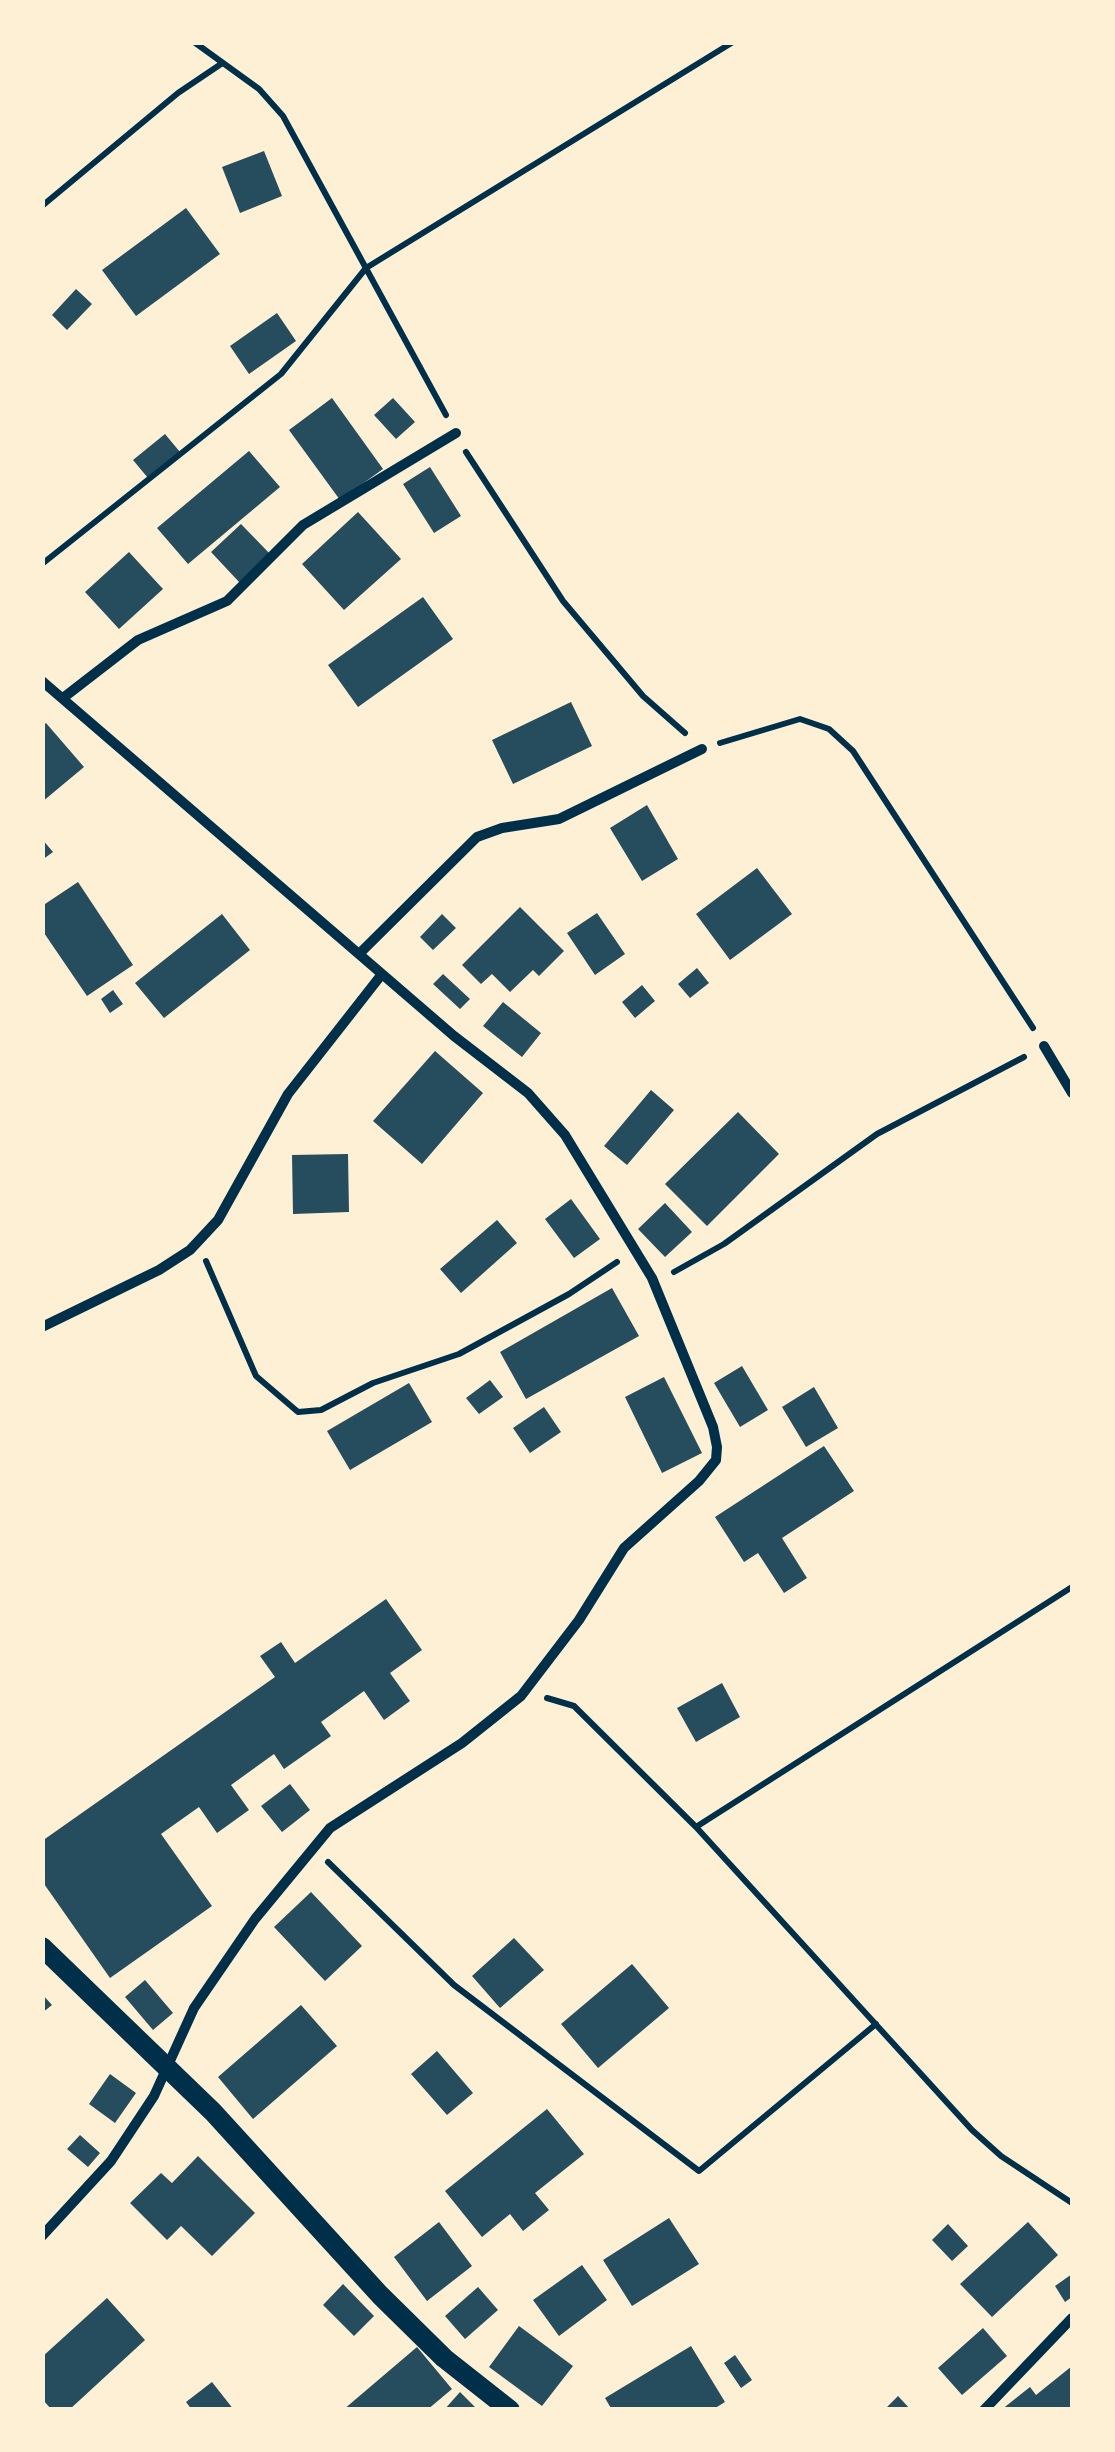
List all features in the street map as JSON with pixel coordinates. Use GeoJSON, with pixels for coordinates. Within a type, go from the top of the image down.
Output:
{"type":"FeatureCollection","features":[{"type":"Feature","properties":{"kind":"main road"},"geometry":{"type":"LineString","coordinates":[[42,1947],[165,2065],[444,2358],[510,2410]]}},
{"type":"Feature","properties":{"kind":"street"},"geometry":{"type":"LineString","coordinates":[[63,698],[138,640],[227,601],[303,525],[456,433]]}},
{"type":"Feature","properties":{"kind":"street"},"geometry":{"type":"LineString","coordinates":[[42,681],[382,974],[528,1092],[565,1135],[652,1278],[714,1428],[716,1460],[624,1548],[579,1620],[521,1696],[462,1744],[330,1828],[255,1920],[194,2008],[154,2096],[111,2160],[42,2236]]}},
{"type":"Feature","properties":{"kind":"street"},"geometry":{"type":"LineString","coordinates":[[359,954],[477,837],[502,828],[559,820],[702,749]]}},
{"type":"Feature","properties":{"kind":"street"},"geometry":{"type":"LineString","coordinates":[[42,1326],[159,1270],[195,1244],[218,1220],[288,1094],[382,974]]}},
{"type":"Feature","properties":{"kind":"street"},"geometry":{"type":"LineString","coordinates":[[1044,1046],[1072,1093]]}},
{"type":"Feature","properties":{"kind":"street"},"geometry":{"type":"LineString","coordinates":[[984,2410],[1072,2318]]}},
{"type":"Feature","properties":{"kind":"path"},"geometry":{"type":"LineString","coordinates":[[194,42],[259,89],[283,116],[456,433],[563,601],[643,696],[702,749],[800,719],[829,729],[853,751],[1044,1046],[876,1134],[686,1270],[652,1278]]}},
{"type":"Feature","properties":{"kind":"path"},"geometry":{"type":"LineString","coordinates":[[42,564],[281,374],[366,268],[733,42]]}},
{"type":"Feature","properties":{"kind":"path"},"geometry":{"type":"LineString","coordinates":[[42,206],[178,93],[221,64]]}},
{"type":"Feature","properties":{"kind":"path"},"geometry":{"type":"LineString","coordinates":[[195,1244],[220,1286],[256,1376],[298,1412],[321,1410],[373,1383],[459,1354],[569,1294],[634,1250]]}},
{"type":"Feature","properties":{"kind":"path"},"geometry":{"type":"LineString","coordinates":[[696,1827],[1072,1587]]}},
{"type":"Feature","properties":{"kind":"path"},"geometry":{"type":"LineString","coordinates":[[521,1696],[574,1706],[696,1827],[1001,2156],[1072,2203]]}},
{"type":"Feature","properties":{"kind":"path"},"geometry":{"type":"LineString","coordinates":[[315,1849],[454,1985],[699,2171],[876,2024]]}},
{"type":"Feature","properties":{"kind":"building"},"geometry":{"type":"Polygon","coordinates":[[[264,151],[282,196],[240,213],[222,167],[264,151]]]}},
{"type":"Feature","properties":{"kind":"building"},"geometry":{"type":"Polygon","coordinates":[[[186,208],[220,254],[136,316],[102,270],[186,208]]]}},
{"type":"Feature","properties":{"kind":"building"},"geometry":{"type":"Polygon","coordinates":[[[76,289],[92,304],[67,330],[52,315],[76,289]]]}},
{"type":"Feature","properties":{"kind":"building"},"geometry":{"type":"Polygon","coordinates":[[[277,313],[296,341],[249,374],[230,346],[277,313]]]}},
{"type":"Feature","properties":{"kind":"building"},"geometry":{"type":"Polygon","coordinates":[[[332,398],[383,469],[340,500],[289,430],[332,398]]]}},
{"type":"Feature","properties":{"kind":"building"},"geometry":{"type":"Polygon","coordinates":[[[393,398],[415,422],[396,439],[374,415],[393,398]]]}},
{"type":"Feature","properties":{"kind":"building"},"geometry":{"type":"Polygon","coordinates":[[[165,434],[180,452],[148,478],[133,460],[165,434]]]}},
{"type":"Feature","properties":{"kind":"building"},"geometry":{"type":"Polygon","coordinates":[[[249,451],[280,487],[188,564],[157,528],[249,451]]]}},
{"type":"Feature","properties":{"kind":"building"},"geometry":{"type":"Polygon","coordinates":[[[430,467],[461,516],[434,533],[403,484],[430,467]]]}},
{"type":"Feature","properties":{"kind":"building"},"geometry":{"type":"Polygon","coordinates":[[[358,512],[401,559],[344,610],[302,564],[358,512]]]}},
{"type":"Feature","properties":{"kind":"building"},"geometry":{"type":"Polygon","coordinates":[[[241,524],[271,555],[240,583],[211,552],[241,524]]]}},
{"type":"Feature","properties":{"kind":"building"},"geometry":{"type":"Polygon","coordinates":[[[129,552],[163,589],[119,629],[85,592],[129,552]]]}},
{"type":"Feature","properties":{"kind":"building"},"geometry":{"type":"Polygon","coordinates":[[[423,597],[453,639],[358,707],[328,665],[423,597]]]}},
{"type":"Feature","properties":{"kind":"building"},"geometry":{"type":"Polygon","coordinates":[[[571,702],[592,746],[513,784],[492,740],[571,702]]]}},
{"type":"Feature","properties":{"kind":"building"},"geometry":{"type":"Polygon","coordinates":[[[46,723],[84,767],[42,802],[42,726],[46,723]]]}},
{"type":"Feature","properties":{"kind":"building"},"geometry":{"type":"Polygon","coordinates":[[[647,805],[678,859],[642,881],[610,828],[647,805]]]}},
{"type":"Feature","properties":{"kind":"building"},"geometry":{"type":"Polygon","coordinates":[[[42,839],[53,852],[42,860],[42,839]]]}},
{"type":"Feature","properties":{"kind":"building"},"geometry":{"type":"Polygon","coordinates":[[[757,868],[792,914],[730,960],[696,914],[757,868]]]}},
{"type":"Feature","properties":{"kind":"building"},"geometry":{"type":"Polygon","coordinates":[[[78,882],[133,965],[87,996],[42,930],[42,906],[78,882]]]}},
{"type":"Feature","properties":{"kind":"building"},"geometry":{"type":"Polygon","coordinates":[[[520,907],[564,951],[539,976],[533,970],[510,992],[492,974],[481,984],[462,965],[520,907]]]}},
{"type":"Feature","properties":{"kind":"building"},"geometry":{"type":"Polygon","coordinates":[[[597,913],[625,954],[595,975],[567,933],[597,913]]]}},
{"type":"Feature","properties":{"kind":"building"},"geometry":{"type":"Polygon","coordinates":[[[222,914],[250,950],[164,1018],[135,983],[222,914]]]}},
{"type":"Feature","properties":{"kind":"building"},"geometry":{"type":"Polygon","coordinates":[[[442,914],[456,928],[433,950],[420,937],[442,914]]]}},
{"type":"Feature","properties":{"kind":"building"},"geometry":{"type":"Polygon","coordinates":[[[697,968],[709,983],[690,998],[678,984],[697,968]]]}},
{"type":"Feature","properties":{"kind":"building"},"geometry":{"type":"Polygon","coordinates":[[[443,974],[470,999],[460,1009],[433,984],[443,974]]]}},
{"type":"Feature","properties":{"kind":"building"},"geometry":{"type":"Polygon","coordinates":[[[642,985],[655,1001],[635,1018],[622,1002],[642,985]]]}},
{"type":"Feature","properties":{"kind":"building"},"geometry":{"type":"Polygon","coordinates":[[[113,990],[123,1004],[110,1013],[101,999],[113,990]]]}},
{"type":"Feature","properties":{"kind":"building"},"geometry":{"type":"Polygon","coordinates":[[[503,1002],[541,1033],[522,1057],[483,1026],[503,1002]]]}},
{"type":"Feature","properties":{"kind":"building"},"geometry":{"type":"Polygon","coordinates":[[[435,1051],[483,1093],[422,1164],[373,1121],[435,1051]]]}},
{"type":"Feature","properties":{"kind":"building"},"geometry":{"type":"Polygon","coordinates":[[[651,1090],[674,1110],[627,1165],[604,1146],[651,1090]]]}},
{"type":"Feature","properties":{"kind":"building"},"geometry":{"type":"Polygon","coordinates":[[[738,1112],[779,1154],[707,1226],[665,1184],[738,1112]]]}},
{"type":"Feature","properties":{"kind":"building"},"geometry":{"type":"Polygon","coordinates":[[[348,1154],[349,1212],[293,1214],[292,1155],[348,1154]]]}},
{"type":"Feature","properties":{"kind":"building"},"geometry":{"type":"Polygon","coordinates":[[[571,1199],[600,1239],[574,1258],[545,1219],[571,1199]]]}},
{"type":"Feature","properties":{"kind":"building"},"geometry":{"type":"Polygon","coordinates":[[[665,1203],[692,1232],[665,1257],[638,1229],[665,1203]]]}},
{"type":"Feature","properties":{"kind":"building"},"geometry":{"type":"Polygon","coordinates":[[[497,1220],[517,1243],[461,1293],[440,1269],[497,1220]]]}},
{"type":"Feature","properties":{"kind":"building"},"geometry":{"type":"Polygon","coordinates":[[[612,1288],[639,1336],[526,1399],[500,1352],[612,1288]]]}},
{"type":"Feature","properties":{"kind":"building"},"geometry":{"type":"Polygon","coordinates":[[[742,1366],[768,1410],[740,1427],[714,1383],[742,1366]]]}},
{"type":"Feature","properties":{"kind":"building"},"geometry":{"type":"Polygon","coordinates":[[[664,1377],[702,1453],[662,1473],[625,1397],[664,1377]]]}},
{"type":"Feature","properties":{"kind":"building"},"geometry":{"type":"Polygon","coordinates":[[[490,1380],[503,1397],[479,1414],[466,1398],[490,1380]]]}},
{"type":"Feature","properties":{"kind":"building"},"geometry":{"type":"Polygon","coordinates":[[[409,1383],[432,1422],[350,1470],[327,1431],[409,1383]]]}},
{"type":"Feature","properties":{"kind":"building"},"geometry":{"type":"Polygon","coordinates":[[[814,1387],[838,1428],[806,1447],[782,1407],[814,1387]]]}},
{"type":"Feature","properties":{"kind":"building"},"geometry":{"type":"Polygon","coordinates":[[[544,1407],[561,1432],[530,1453],[513,1428],[544,1407]]]}},
{"type":"Feature","properties":{"kind":"building"},"geometry":{"type":"Polygon","coordinates":[[[824,1446],[854,1491],[782,1538],[807,1578],[784,1593],[758,1553],[744,1562],[715,1517],[824,1446]]]}},
{"type":"Feature","properties":{"kind":"building"},"geometry":{"type":"Polygon","coordinates":[[[386,1599],[422,1650],[390,1673],[410,1701],[384,1720],[364,1691],[321,1722],[331,1736],[284,1769],[274,1754],[231,1785],[249,1810],[217,1833],[199,1807],[161,1834],[212,1906],[110,1978],[42,1881],[42,1841],[275,1677],[260,1656],[281,1642],[295,1663],[386,1599]]]}},
{"type":"Feature","properties":{"kind":"building"},"geometry":{"type":"Polygon","coordinates":[[[722,1683],[740,1717],[696,1742],[677,1708],[722,1683]]]}},
{"type":"Feature","properties":{"kind":"building"},"geometry":{"type":"Polygon","coordinates":[[[290,1784],[310,1810],[282,1832],[261,1806],[290,1784]]]}},
{"type":"Feature","properties":{"kind":"building"},"geometry":{"type":"Polygon","coordinates":[[[311,1892],[362,1946],[325,1981],[274,1927],[311,1892]]]}},
{"type":"Feature","properties":{"kind":"building"},"geometry":{"type":"Polygon","coordinates":[[[514,1938],[544,1970],[500,2008],[472,1976],[514,1938]]]}},
{"type":"Feature","properties":{"kind":"building"},"geometry":{"type":"Polygon","coordinates":[[[632,1964],[669,2008],[598,2068],[561,2024],[632,1964]]]}},
{"type":"Feature","properties":{"kind":"building"},"geometry":{"type":"Polygon","coordinates":[[[145,1980],[173,2013],[153,2030],[125,1997],[145,1980]]]}},
{"type":"Feature","properties":{"kind":"building"},"geometry":{"type":"Polygon","coordinates":[[[42,1994],[52,2005],[42,2013],[42,1994]]]}},
{"type":"Feature","properties":{"kind":"building"},"geometry":{"type":"Polygon","coordinates":[[[301,2005],[337,2046],[253,2119],[218,2077],[301,2005]]]}},
{"type":"Feature","properties":{"kind":"building"},"geometry":{"type":"Polygon","coordinates":[[[437,2051],[473,2093],[447,2115],[411,2074],[437,2051]]]}},
{"type":"Feature","properties":{"kind":"building"},"geometry":{"type":"Polygon","coordinates":[[[110,2074],[136,2093],[115,2123],[89,2104],[110,2074]]]}},
{"type":"Feature","properties":{"kind":"building"},"geometry":{"type":"Polygon","coordinates":[[[547,2109],[584,2154],[535,2193],[549,2210],[523,2231],[510,2214],[482,2237],[445,2191],[547,2109]]]}},
{"type":"Feature","properties":{"kind":"building"},"geometry":{"type":"Polygon","coordinates":[[[80,2135],[100,2153],[88,2167],[67,2149],[80,2135]]]}},
{"type":"Feature","properties":{"kind":"building"},"geometry":{"type":"Polygon","coordinates":[[[198,2156],[255,2213],[212,2256],[181,2226],[167,2240],[130,2203],[161,2173],[172,2183],[198,2156]]]}},
{"type":"Feature","properties":{"kind":"building"},"geometry":{"type":"Polygon","coordinates":[[[669,2218],[699,2264],[632,2306],[603,2260],[669,2218]]]}},
{"type":"Feature","properties":{"kind":"building"},"geometry":{"type":"Polygon","coordinates":[[[439,2222],[472,2266],[427,2301],[394,2257],[439,2222]]]}},
{"type":"Feature","properties":{"kind":"building"},"geometry":{"type":"Polygon","coordinates":[[[1028,2222],[1058,2255],[992,2317],[960,2284],[1028,2222]]]}},
{"type":"Feature","properties":{"kind":"building"},"geometry":{"type":"Polygon","coordinates":[[[948,2224],[968,2246],[952,2261],[932,2240],[948,2224]]]}},
{"type":"Feature","properties":{"kind":"building"},"geometry":{"type":"Polygon","coordinates":[[[582,2265],[607,2300],[559,2336],[533,2300],[582,2265]]]}},
{"type":"Feature","properties":{"kind":"building"},"geometry":{"type":"Polygon","coordinates":[[[1072,2274],[1072,2297],[1065,2302],[1055,2286],[1072,2274]]]}},
{"type":"Feature","properties":{"kind":"building"},"geometry":{"type":"Polygon","coordinates":[[[343,2284],[374,2316],[354,2336],[323,2305],[343,2284]]]}},
{"type":"Feature","properties":{"kind":"building"},"geometry":{"type":"Polygon","coordinates":[[[478,2287],[498,2310],[465,2339],[445,2316],[478,2287]]]}},
{"type":"Feature","properties":{"kind":"building"},"geometry":{"type":"Polygon","coordinates":[[[107,2298],[145,2340],[69,2410],[52,2410],[42,2399],[42,2357],[107,2298]]]}},
{"type":"Feature","properties":{"kind":"building"},"geometry":{"type":"Polygon","coordinates":[[[519,2326],[573,2366],[542,2406],[489,2367],[519,2326]]]}},
{"type":"Feature","properties":{"kind":"building"},"geometry":{"type":"Polygon","coordinates":[[[983,2328],[1007,2356],[962,2395],[938,2368],[983,2328]]]}},
{"type":"Feature","properties":{"kind":"building"},"geometry":{"type":"Polygon","coordinates":[[[691,2346],[725,2402],[712,2410],[612,2410],[605,2398],[691,2346]]]}},
{"type":"Feature","properties":{"kind":"building"},"geometry":{"type":"Polygon","coordinates":[[[417,2347],[452,2389],[427,2410],[343,2410],[417,2347]]]}},
{"type":"Feature","properties":{"kind":"building"},"geometry":{"type":"Polygon","coordinates":[[[735,2355],[752,2380],[741,2388],[724,2363],[735,2355]]]}},
{"type":"Feature","properties":{"kind":"building"},"geometry":{"type":"Polygon","coordinates":[[[1072,2366],[1072,2410],[1001,2410],[1030,2387],[1036,2395],[1072,2366]]]}},
{"type":"Feature","properties":{"kind":"building"},"geometry":{"type":"Polygon","coordinates":[[[212,2382],[234,2410],[192,2410],[186,2402],[212,2382]]]}},
{"type":"Feature","properties":{"kind":"building"},"geometry":{"type":"Polygon","coordinates":[[[460,2392],[478,2410],[444,2410],[460,2392]]]}},
{"type":"Feature","properties":{"kind":"building"},"geometry":{"type":"Polygon","coordinates":[[[898,2396],[911,2410],[884,2410],[898,2396]]]}}]}
